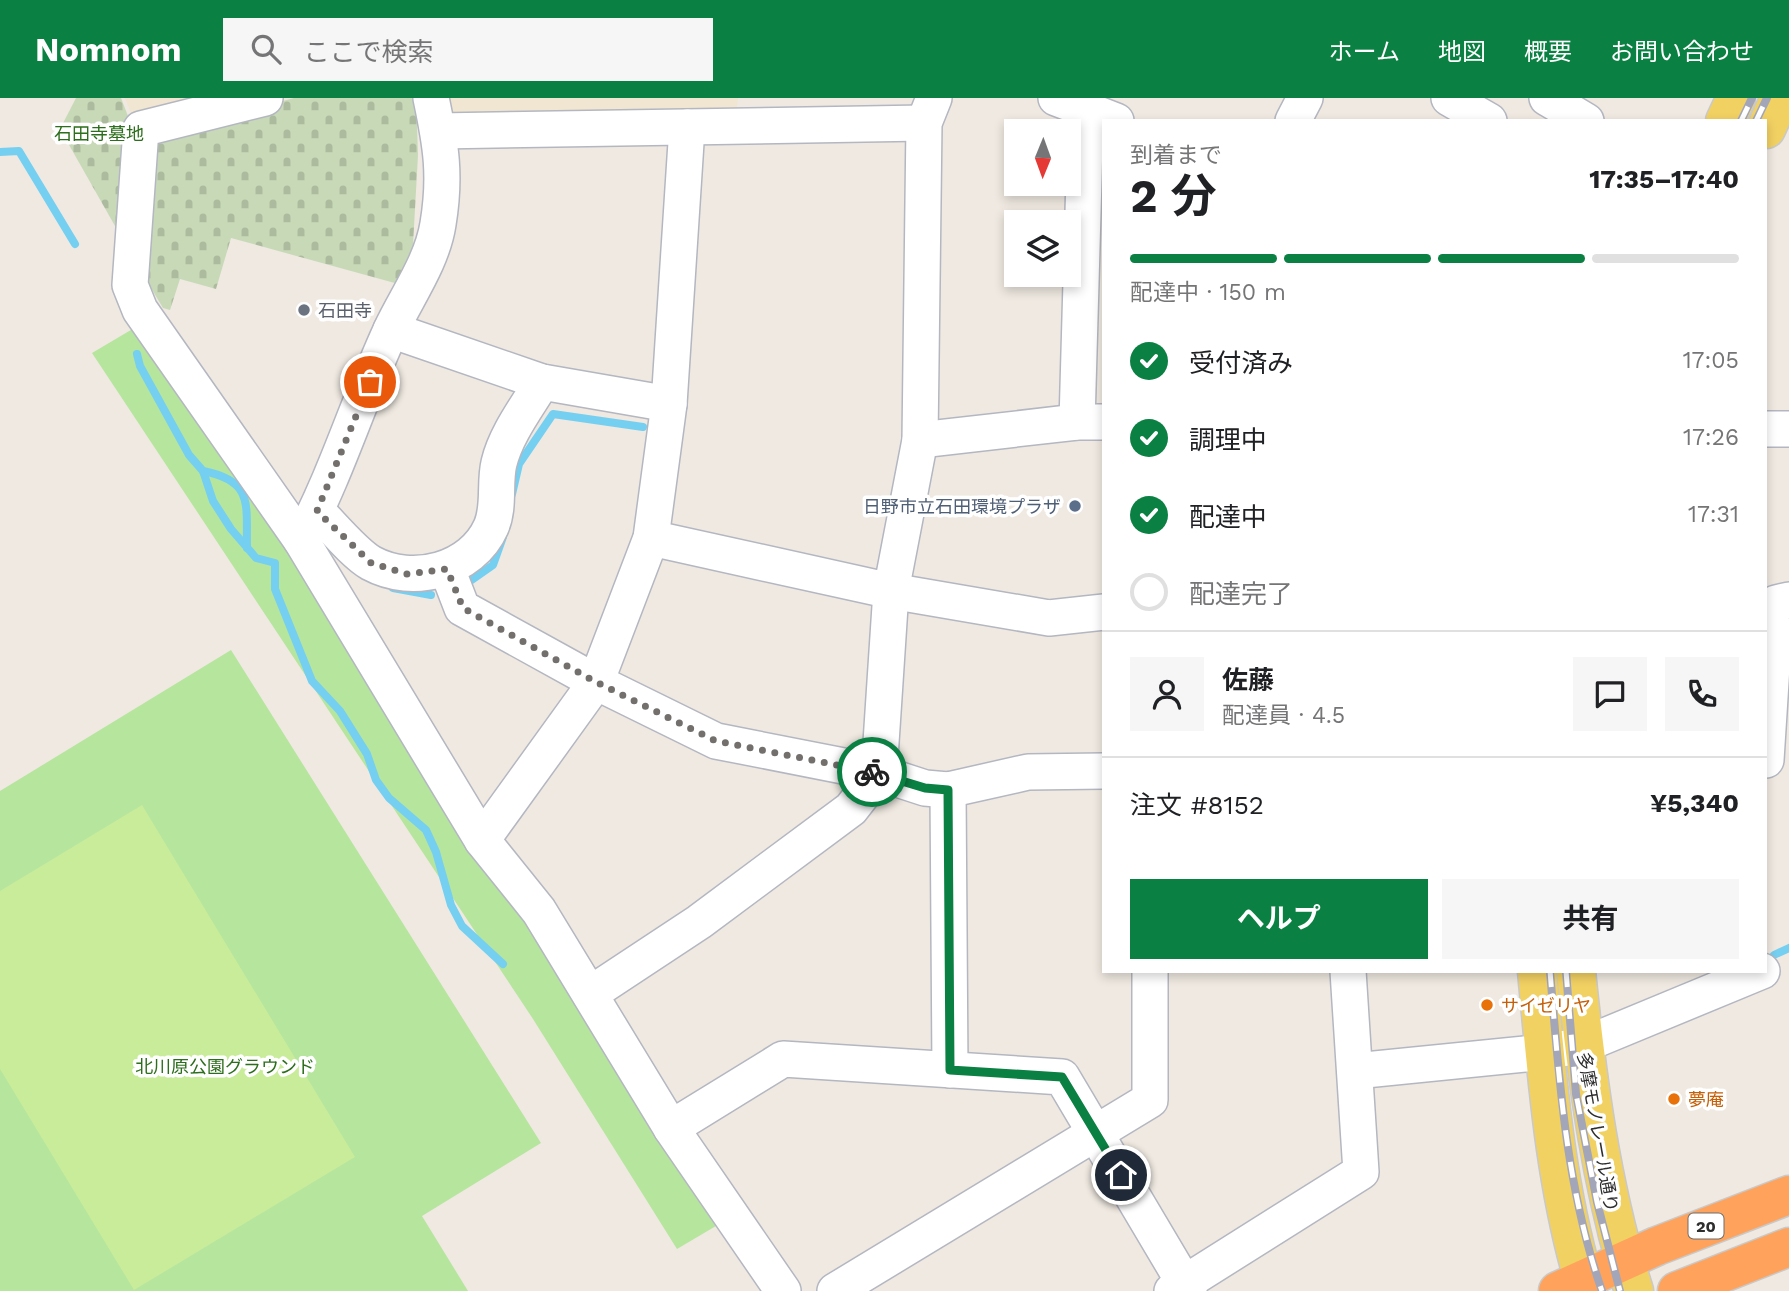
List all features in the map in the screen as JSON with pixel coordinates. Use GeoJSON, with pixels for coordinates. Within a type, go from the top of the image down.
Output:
{"type":"FeatureCollection","features":[{"type":"Feature","properties":{"kind":"highway","name":"20"},"geometry":{"type":"LineString","coordinates":[[1576,1287],[1629,1276],[1789,1195]]}},
{"type":"Feature","properties":{"kind":"highway"},"geometry":{"type":"LineString","coordinates":[[1677,1291],[1789,1247]]}},
{"type":"Feature","properties":{"kind":"main road"},"geometry":{"type":"LineString","coordinates":[[1727,119],[1736,98]]}},
{"type":"Feature","properties":{"kind":"main road"},"geometry":{"type":"LineString","coordinates":[[1767,127],[1780,98]]}},
{"type":"Feature","properties":{"kind":"main road"},"geometry":{"type":"LineString","coordinates":[[1537,973],[1555,1135],[1576,1287]]}},
{"type":"Feature","properties":{"kind":"main road","name":"多摩モノレール通り"},"geometry":{"type":"LineString","coordinates":[[1576,973],[1583,1045],[1606,1185],[1629,1276]]}},
{"type":"Feature","properties":{"kind":"street"},"geometry":{"type":"LineString","coordinates":[[265,98],[141,129],[130,285],[140,310],[309,526],[482,840],[538,911],[671,1128],[783,1291]]}},
{"type":"Feature","properties":{"kind":"street"},"geometry":{"type":"LineString","coordinates":[[1294,119],[1305,98]]}},
{"type":"Feature","properties":{"kind":"street"},"geometry":{"type":"LineString","coordinates":[[1449,98],[1486,119]]}},
{"type":"Feature","properties":{"kind":"street"},"geometry":{"type":"LineString","coordinates":[[1547,98],[1583,119]]}},
{"type":"Feature","properties":{"kind":"street"},"geometry":{"type":"LineString","coordinates":[[920,440],[1090,422],[1086,109]]}},
{"type":"Feature","properties":{"kind":"street"},"geometry":{"type":"LineString","coordinates":[[309,526],[391,330],[419,278],[438,227],[444,168],[434,114],[687,127],[744,112],[929,111],[920,440],[891,591],[878,773],[851,809],[699,922],[590,994]]}},
{"type":"Feature","properties":{"kind":"street"},"geometry":{"type":"LineString","coordinates":[[482,840],[596,682],[651,537],[669,404],[687,127]]}},
{"type":"Feature","properties":{"kind":"street"},"geometry":{"type":"LineString","coordinates":[[391,330],[542,382],[669,404]]}},
{"type":"Feature","properties":{"kind":"street"},"geometry":{"type":"LineString","coordinates":[[309,526],[371,563],[407,574],[447,569],[477,551],[492,525],[499,463],[511,434],[542,382]]}},
{"type":"Feature","properties":{"kind":"street"},"geometry":{"type":"LineString","coordinates":[[1767,429],[1789,429]]}},
{"type":"Feature","properties":{"kind":"street"},"geometry":{"type":"LineString","coordinates":[[651,537],[891,591],[1049,618],[1102,612]]}},
{"type":"Feature","properties":{"kind":"street"},"geometry":{"type":"LineString","coordinates":[[447,569],[463,608],[596,682],[716,741],[878,773],[925,788],[948,790],[1028,772],[1102,771]]}},
{"type":"Feature","properties":{"kind":"street"},"geometry":{"type":"LineString","coordinates":[[1767,744],[1776,603],[1789,600]]}},
{"type":"Feature","properties":{"kind":"street"},"geometry":{"type":"LineString","coordinates":[[948,790],[950,1070]]}},
{"type":"Feature","properties":{"kind":"street"},"geometry":{"type":"LineString","coordinates":[[1767,969],[1789,960]]}},
{"type":"Feature","properties":{"kind":"street"},"geometry":{"type":"LineString","coordinates":[[835,1291],[1150,1100],[1150,973]]}},
{"type":"Feature","properties":{"kind":"street"},"geometry":{"type":"LineString","coordinates":[[671,1128],[783,1059],[1062,1077],[1182,1288],[1361,1172],[1348,973]]}},
{"type":"Feature","properties":{"kind":"street"},"geometry":{"type":"LineString","coordinates":[[1355,1071],[1545,1052],[1583,1045],[1756,973]]}},
{"type":"Feature","properties":{"kind":"shaded area"},"geometry":{"type":"Polygon","coordinates":[[[125,98],[211,98],[133,118],[125,98]]]}},
{"type":"Feature","properties":{"kind":"shaded area"},"geometry":{"type":"Polygon","coordinates":[[[447,98],[738,98],[735,120],[448,122],[447,98]]]}},
{"type":"Feature","properties":{"kind":"green space","name":"石田寺墓地"},"geometry":{"type":"Polygon","coordinates":[[[76,98],[121,98],[133,129],[125,224],[115,226],[60,129],[76,98]]]}},
{"type":"Feature","properties":{"kind":"green space"},"geometry":{"type":"Polygon","coordinates":[[[294,98],[416,98],[418,155],[412,263],[402,285],[231,238],[216,289],[180,279],[170,310],[163,308],[145,278],[155,143],[163,133],[294,98]]]}},
{"type":"Feature","properties":{"kind":"green space"},"geometry":{"type":"Polygon","coordinates":[[[141,324],[721,1223],[677,1249],[533,1019],[92,353],[141,324]]]}},
{"type":"Feature","properties":{"kind":"green space","name":"北川原公園グラウンド"},"geometry":{"type":"Polygon","coordinates":[[[231,650],[541,1143],[422,1216],[468,1291],[0,1291],[0,791],[231,650]]]}},
{"type":"Feature","properties":{"kind":"green space"},"geometry":{"type":"Polygon","coordinates":[[[142,805],[355,1157],[134,1290],[0,1069],[0,891],[142,805]]]}},
{"type":"Feature","properties":{"kind":"waterway"},"geometry":{"type":"LineString","coordinates":[[0,152],[19,151],[75,244]]}},
{"type":"Feature","properties":{"kind":"waterway"},"geometry":{"type":"LineString","coordinates":[[137,354],[140,366],[189,455],[203,471],[213,501],[231,529],[256,558],[275,563],[275,589],[312,681],[340,711],[367,754],[376,780],[389,798],[426,830],[436,852],[451,905],[462,926],[503,964]]}},
{"type":"Feature","properties":{"kind":"waterway"},"geometry":{"type":"LineString","coordinates":[[512,494],[519,464],[553,414],[643,427]]}},
{"type":"Feature","properties":{"kind":"waterway"},"geometry":{"type":"LineString","coordinates":[[203,471],[219,475],[239,488],[246,507],[247,548]]}},
{"type":"Feature","properties":{"kind":"waterway"},"geometry":{"type":"LineString","coordinates":[[463,586],[493,565],[503,537]]}},
{"type":"Feature","properties":{"kind":"waterway"},"geometry":{"type":"LineString","coordinates":[[393,588],[431,595]]}},
{"type":"Feature","properties":{"kind":"waterway"},"geometry":{"type":"LineString","coordinates":[[1774,955],[1789,948]]}},
{"type":"Feature","properties":{"kind":"railway"},"geometry":{"type":"LineString","coordinates":[[1742,119],[1752,98]]}},
{"type":"Feature","properties":{"kind":"railway"},"geometry":{"type":"LineString","coordinates":[[1757,119],[1767,98]]}},
{"type":"Feature","properties":{"kind":"railway"},"geometry":{"type":"LineString","coordinates":[[1550,973],[1561,1093],[1572,1173],[1580,1213],[1602,1291]]}},
{"type":"Feature","properties":{"kind":"railway"},"geometry":{"type":"LineString","coordinates":[[1566,973],[1576,1094],[1597,1202],[1620,1291]]}},
{"type":"Feature","properties":{"kind":"way so far"},"geometry":{"type":"LineString","coordinates":[[370,382],[317,511],[371,563],[407,574],[447,569],[463,608],[596,682],[716,741],[872,772]]}},
{"type":"Feature","properties":{"kind":"place","name":"石田寺"},"geometry":{"type":"Point","coordinates":[304,310]}},
{"type":"Feature","properties":{"kind":"place","name":"日野市立石田環境プラザ"},"geometry":{"type":"Point","coordinates":[1075,506]}},
{"type":"Feature","properties":{"kind":"place","name":"サイゼリヤ"},"geometry":{"type":"Point","coordinates":[1487,1005]}},
{"type":"Feature","properties":{"kind":"place","name":"夢庵"},"geometry":{"type":"Point","coordinates":[1674,1099]}},
{"type":"Feature","properties":{"kind":"route"},"geometry":{"type":"LineString","coordinates":[[872,772],[925,788],[948,790],[950,1070],[1062,1077],[1121,1175]]}}]}
